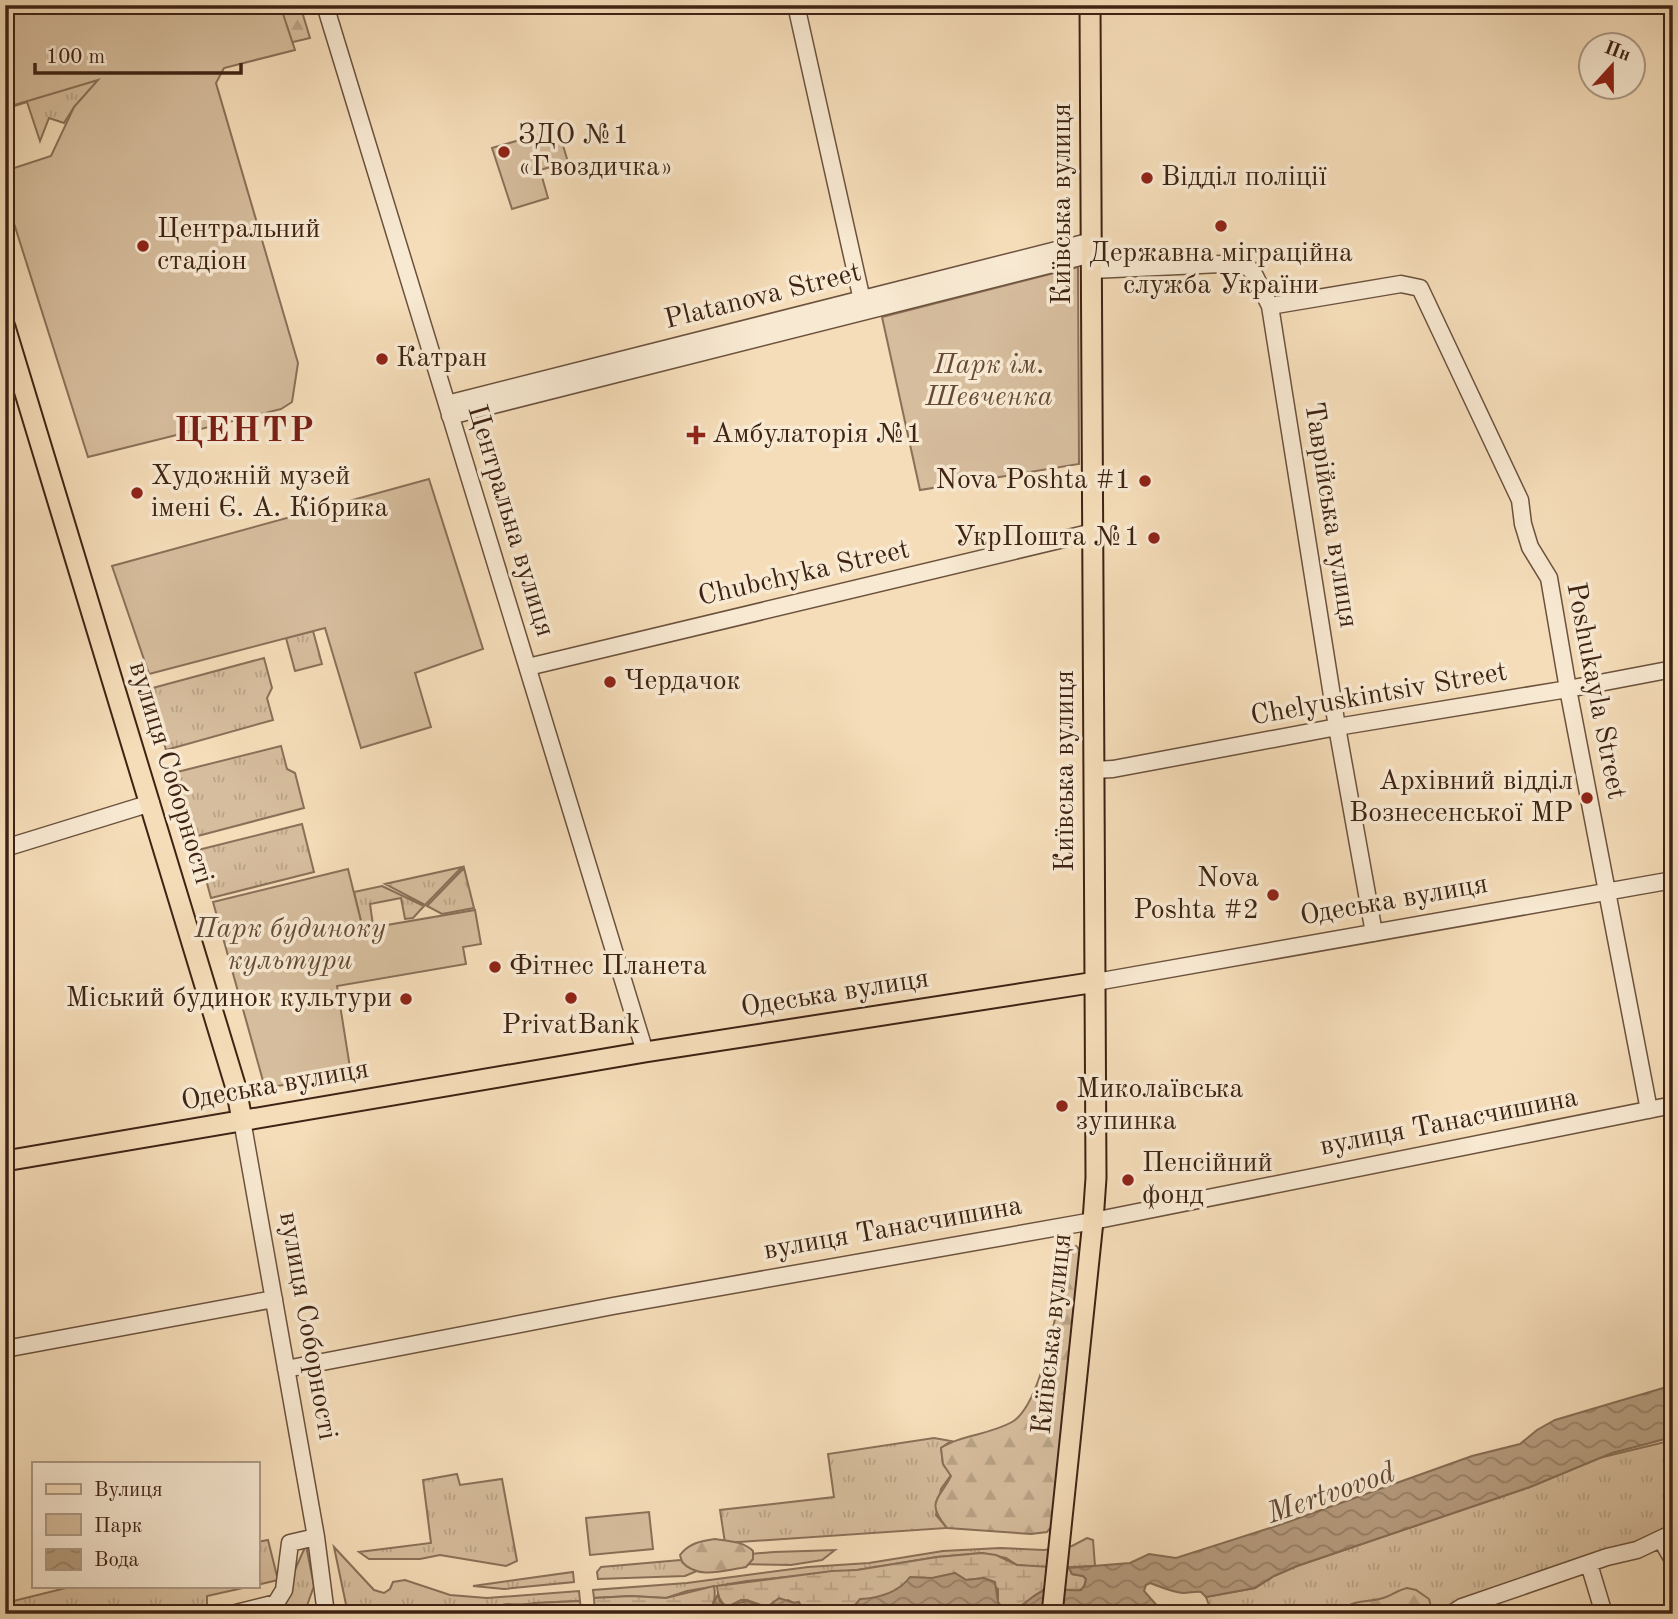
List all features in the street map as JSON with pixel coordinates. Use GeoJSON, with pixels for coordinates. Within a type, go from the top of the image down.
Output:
{"type":"FeatureCollection","features":[{"type":"Feature","properties":{"kind":"main road","name":"Київська вулиця"},"geometry":{"type":"LineString","coordinates":[[1052,1614],[1096,1178],[1090,5]]}},
{"type":"Feature","properties":{"kind":"main road","name":"вулиця Соборності"},"geometry":{"type":"LineString","coordinates":[[5,327],[151,803],[236,1088],[242,1119]]}},
{"type":"Feature","properties":{"kind":"main road","name":"Одеська вулиця"},"geometry":{"type":"LineString","coordinates":[[5,1161],[645,1052],[1096,982]]}},
{"type":"Feature","properties":{"kind":"street","name":"Центральна вулиця"},"geometry":{"type":"LineString","coordinates":[[325,5],[645,1052]]}},
{"type":"Feature","properties":{"kind":"street"},"geometry":{"type":"LineString","coordinates":[[796,5],[863,305]]}},
{"type":"Feature","properties":{"kind":"street","name":"Platanova Street"},"geometry":{"type":"LineString","coordinates":[[449,410],[863,305],[1092,255]]}},
{"type":"Feature","properties":{"kind":"street","name":"Таврійська вулиця"},"geometry":{"type":"LineString","coordinates":[[1092,255],[1243,263],[1253,272],[1270,306],[1337,727],[1374,933]]}},
{"type":"Feature","properties":{"kind":"street","name":"Poshukayla Street"},"geometry":{"type":"LineString","coordinates":[[1270,306],[1401,284],[1420,288],[1520,500],[1522,524],[1530,547],[1549,578],[1649,1110]]}},
{"type":"Feature","properties":{"kind":"street","name":"Chubchyka Street"},"geometry":{"type":"LineString","coordinates":[[528,667],[1093,532]]}},
{"type":"Feature","properties":{"kind":"street","name":"Chelyuskintsiv Street"},"geometry":{"type":"LineString","coordinates":[[1093,770],[1114,769],[1337,727],[1568,690],[1673,669]]}},
{"type":"Feature","properties":{"kind":"street"},"geometry":{"type":"LineString","coordinates":[[5,848],[151,803]]}},
{"type":"Feature","properties":{"kind":"street","name":"Одеська вулиця"},"geometry":{"type":"LineString","coordinates":[[1096,982],[1673,880]]}},
{"type":"Feature","properties":{"kind":"street","name":"вулиця Танасчишина"},"geometry":{"type":"LineString","coordinates":[[286,1369],[627,1303],[1093,1220],[1673,1105]]}},
{"type":"Feature","properties":{"kind":"street","name":"вулиця Соборності"},"geometry":{"type":"LineString","coordinates":[[242,1119],[316,1537],[326,1614]]}},
{"type":"Feature","properties":{"kind":"street"},"geometry":{"type":"LineString","coordinates":[[5,1349],[274,1299]]}},
{"type":"Feature","properties":{"kind":"street"},"geometry":{"type":"LineString","coordinates":[[1451,1614],[1462,1607],[1637,1550],[1667,1536],[1673,1560]]}},
{"type":"Feature","properties":{"kind":"street"},"geometry":{"type":"LineString","coordinates":[[232,1614],[276,1603],[284,1590],[290,1543],[316,1537]]}},
{"type":"Feature","properties":{"kind":"street"},"geometry":{"type":"LineString","coordinates":[[1589,1564],[1604,1614]]}},
{"type":"Feature","properties":{"kind":"green space","name":"Центральний стадіон"},"geometry":{"type":"Polygon","coordinates":[[[5,5],[280,5],[295,50],[224,68],[216,83],[298,363],[292,402],[281,409],[88,457],[5,195],[5,171],[51,156],[74,107],[98,80],[11,106],[12,112],[5,114],[5,5]]]}},
{"type":"Feature","properties":{"kind":"green space"},"geometry":{"type":"Polygon","coordinates":[[[240,5],[300,5],[310,38],[289,43],[240,5]]]}},
{"type":"Feature","properties":{"kind":"green space"},"geometry":{"type":"Polygon","coordinates":[[[100,79],[74,107],[64,123],[49,118],[40,141],[27,102],[11,107],[12,112],[5,114],[5,106],[100,79]]]}},
{"type":"Feature","properties":{"kind":"green space"},"geometry":{"type":"Polygon","coordinates":[[[558,129],[568,162],[540,170],[548,198],[512,209],[492,148],[558,129]]]}},
{"type":"Feature","properties":{"kind":"green space","name":"Парк ім. Шевченка"},"geometry":{"type":"Polygon","coordinates":[[[1078,267],[1079,464],[920,490],[882,317],[1078,267]]]}},
{"type":"Feature","properties":{"kind":"green space"},"geometry":{"type":"Polygon","coordinates":[[[429,479],[483,649],[415,673],[431,727],[361,748],[325,628],[149,674],[112,566],[429,479]]]}},
{"type":"Feature","properties":{"kind":"green space"},"geometry":{"type":"Polygon","coordinates":[[[313,631],[322,664],[295,671],[286,638],[313,631]]]}},
{"type":"Feature","properties":{"kind":"green space"},"geometry":{"type":"Polygon","coordinates":[[[264,658],[272,688],[267,698],[273,720],[166,750],[149,689],[264,658]]]}},
{"type":"Feature","properties":{"kind":"green space"},"geometry":{"type":"Polygon","coordinates":[[[281,746],[287,769],[295,773],[304,808],[190,838],[173,773],[281,746]]]}},
{"type":"Feature","properties":{"kind":"green space"},"geometry":{"type":"Polygon","coordinates":[[[302,824],[314,872],[211,898],[198,850],[302,824]]]}},
{"type":"Feature","properties":{"kind":"green space"},"geometry":{"type":"Polygon","coordinates":[[[462,867],[425,905],[385,884],[462,867]]]}},
{"type":"Feature","properties":{"kind":"green space"},"geometry":{"type":"Polygon","coordinates":[[[464,868],[474,908],[442,914],[427,906],[464,868]]]}},
{"type":"Feature","properties":{"kind":"green space","name":"Парк будиноку культури"},"geometry":{"type":"Polygon","coordinates":[[[348,869],[363,929],[475,910],[481,944],[463,947],[466,964],[337,986],[351,1074],[265,1088],[213,902],[348,869]]]}},
{"type":"Feature","properties":{"kind":"green space"},"geometry":{"type":"Polygon","coordinates":[[[382,886],[424,906],[413,918],[405,919],[401,898],[370,904],[373,925],[362,926],[354,892],[382,886]]]}},
{"type":"Feature","properties":{"kind":"green space"},"geometry":{"type":"Polygon","coordinates":[[[1076,1246],[1082,1252],[1056,1521],[1047,1532],[1031,1534],[947,1528],[935,1506],[951,1476],[943,1464],[941,1448],[1012,1422],[1023,1411],[1042,1371],[1068,1254],[1076,1246]]]}},
{"type":"Feature","properties":{"kind":"green space"},"geometry":{"type":"Polygon","coordinates":[[[934,1438],[951,1441],[941,1448],[943,1464],[951,1475],[941,1489],[936,1515],[947,1528],[725,1543],[720,1510],[834,1497],[828,1454],[934,1438]]]}},
{"type":"Feature","properties":{"kind":"green space"},"geometry":{"type":"Polygon","coordinates":[[[1673,1440],[1673,1534],[1445,1614],[1196,1614],[1209,1605],[1206,1597],[1255,1588],[1297,1566],[1530,1487],[1599,1458],[1673,1440]]]}},
{"type":"Feature","properties":{"kind":"green space"},"geometry":{"type":"Polygon","coordinates":[[[457,1474],[460,1485],[502,1479],[517,1561],[506,1566],[440,1555],[420,1559],[369,1559],[359,1552],[431,1543],[423,1480],[457,1474]]]}},
{"type":"Feature","properties":{"kind":"green space"},"geometry":{"type":"Polygon","coordinates":[[[649,1512],[653,1549],[590,1555],[586,1518],[649,1512]]]}},
{"type":"Feature","properties":{"kind":"green space"},"geometry":{"type":"Polygon","coordinates":[[[1087,1538],[1093,1540],[1095,1566],[1048,1568],[1017,1565],[1006,1558],[982,1553],[747,1581],[687,1591],[666,1598],[594,1598],[593,1590],[687,1583],[808,1567],[869,1563],[943,1551],[1000,1548],[1044,1550],[1072,1546],[1087,1538]]]}},
{"type":"Feature","properties":{"kind":"green space"},"geometry":{"type":"Polygon","coordinates":[[[715,1539],[745,1545],[753,1551],[753,1559],[746,1567],[710,1572],[695,1571],[682,1562],[680,1555],[691,1545],[715,1539]]]}},
{"type":"Feature","properties":{"kind":"green space"},"geometry":{"type":"Polygon","coordinates":[[[268,1540],[278,1580],[259,1585],[259,1542],[268,1540]]]}},
{"type":"Feature","properties":{"kind":"green space"},"geometry":{"type":"Polygon","coordinates":[[[306,1545],[314,1586],[304,1614],[282,1614],[280,1603],[306,1545]]]}},
{"type":"Feature","properties":{"kind":"green space"},"geometry":{"type":"Polygon","coordinates":[[[334,1547],[374,1590],[384,1593],[390,1589],[393,1582],[405,1580],[450,1595],[487,1598],[579,1591],[580,1601],[348,1614],[334,1547]]]}},
{"type":"Feature","properties":{"kind":"green space"},"geometry":{"type":"Polygon","coordinates":[[[835,1550],[822,1560],[791,1565],[735,1564],[704,1568],[685,1576],[598,1579],[597,1572],[601,1567],[774,1552],[835,1550]]]}},
{"type":"Feature","properties":{"kind":"green space"},"geometry":{"type":"Polygon","coordinates":[[[982,1553],[996,1555],[1017,1565],[1069,1568],[1072,1574],[1086,1579],[1085,1584],[1076,1592],[1043,1590],[1030,1601],[1004,1610],[998,1602],[998,1589],[984,1578],[966,1580],[955,1573],[904,1585],[898,1590],[850,1607],[840,1614],[828,1607],[819,1614],[805,1614],[799,1602],[788,1600],[767,1607],[741,1600],[727,1607],[717,1590],[717,1586],[982,1553]]]}},
{"type":"Feature","properties":{"kind":"green space"},"geometry":{"type":"Polygon","coordinates":[[[573,1572],[574,1582],[504,1589],[473,1586],[573,1572]]]}},
{"type":"Feature","properties":{"kind":"green space"},"geometry":{"type":"Polygon","coordinates":[[[714,1586],[714,1600],[709,1612],[685,1614],[680,1605],[670,1614],[653,1614],[649,1611],[647,1614],[595,1614],[594,1598],[666,1598],[714,1586]]]}},
{"type":"Feature","properties":{"kind":"green space"},"geometry":{"type":"Polygon","coordinates":[[[66,1588],[243,1588],[207,1596],[207,1610],[197,1614],[5,1614],[5,1603],[66,1588]]]}},
{"type":"Feature","properties":{"kind":"green space"},"geometry":{"type":"Polygon","coordinates":[[[1407,1588],[1416,1590],[1429,1599],[1433,1614],[1338,1614],[1349,1605],[1386,1597],[1407,1588]]]}},
{"type":"Feature","properties":{"kind":"green space"},"geometry":{"type":"Polygon","coordinates":[[[580,1601],[581,1614],[549,1614],[547,1610],[545,1614],[528,1614],[534,1603],[580,1601]]]}},
{"type":"Feature","properties":{"kind":"green space"},"geometry":{"type":"Polygon","coordinates":[[[507,1604],[523,1605],[526,1614],[411,1613],[419,1609],[475,1610],[507,1604]]]}},
{"type":"Feature","properties":{"kind":"water"},"geometry":{"type":"Polygon","coordinates":[[[1673,1385],[1673,1437],[1612,1453],[1530,1487],[1297,1566],[1255,1588],[1206,1597],[1201,1592],[1183,1593],[1150,1583],[1144,1591],[1160,1609],[1158,1614],[1044,1614],[1041,1607],[1037,1606],[1006,1614],[840,1614],[860,1599],[894,1591],[910,1577],[932,1578],[955,1573],[966,1580],[984,1578],[995,1582],[998,1602],[1004,1610],[1015,1609],[1038,1593],[1048,1590],[1081,1590],[1086,1579],[1072,1574],[1069,1568],[1130,1563],[1149,1554],[1176,1558],[1282,1524],[1472,1456],[1520,1444],[1555,1420],[1673,1385]]]}},
{"type":"Feature","properties":{"kind":"water"},"geometry":{"type":"Polygon","coordinates":[[[718,1594],[720,1602],[727,1607],[747,1601],[767,1607],[779,1598],[798,1602],[805,1614],[704,1614],[709,1612],[718,1594]]]}},
{"type":"Feature","properties":{"kind":"place","name":"ЗДО №1 «Гвоздичка»"},"geometry":{"type":"Point","coordinates":[504,152]}},
{"type":"Feature","properties":{"kind":"place","name":"Відділ поліції"},"geometry":{"type":"Point","coordinates":[1147,178]}},
{"type":"Feature","properties":{"kind":"place","name":"Державна міграційна служба України"},"geometry":{"type":"Point","coordinates":[1221,226]}},
{"type":"Feature","properties":{"kind":"place","name":"Центральний стадіон"},"geometry":{"type":"Point","coordinates":[143,246]}},
{"type":"Feature","properties":{"kind":"place","name":"Катран"},"geometry":{"type":"Point","coordinates":[382,359]}},
{"type":"Feature","properties":{"kind":"place","name":"Амбулаторія №1"},"geometry":{"type":"Point","coordinates":[696,435]}},
{"type":"Feature","properties":{"kind":"place","name":"Nova Poshta #1"},"geometry":{"type":"Point","coordinates":[1145,481]}},
{"type":"Feature","properties":{"kind":"place","name":"Художній музей імені Є. А. Кібрика"},"geometry":{"type":"Point","coordinates":[137,493]}},
{"type":"Feature","properties":{"kind":"place","name":"УкрПошта №1"},"geometry":{"type":"Point","coordinates":[1154,538]}},
{"type":"Feature","properties":{"kind":"place","name":"Чердачок"},"geometry":{"type":"Point","coordinates":[610,682]}},
{"type":"Feature","properties":{"kind":"place","name":"Архівний відділ Вознесенської МР"},"geometry":{"type":"Point","coordinates":[1587,798]}},
{"type":"Feature","properties":{"kind":"place","name":"Nova Poshta #2"},"geometry":{"type":"Point","coordinates":[1273,895]}},
{"type":"Feature","properties":{"kind":"place","name":"Фітнес Планета"},"geometry":{"type":"Point","coordinates":[495,967]}},
{"type":"Feature","properties":{"kind":"place","name":"PrivatBank"},"geometry":{"type":"Point","coordinates":[571,998]}},
{"type":"Feature","properties":{"kind":"place","name":"Міський будинок культури"},"geometry":{"type":"Point","coordinates":[406,999]}},
{"type":"Feature","properties":{"kind":"place","name":"Миколаївська зупинка"},"geometry":{"type":"Point","coordinates":[1062,1106]}},
{"type":"Feature","properties":{"kind":"place","name":"Пенсійний фонд"},"geometry":{"type":"Point","coordinates":[1128,1180]}},
{"type":"Feature","properties":{"kind":"district","name":"ЦЕНТР"},"geometry":{"type":"Point","coordinates":[245,431]}},
{"type":"Feature","properties":{"kind":"water label","name":"Mertvovod"},"geometry":{"type":"Point","coordinates":[1331,1494]}}]}
